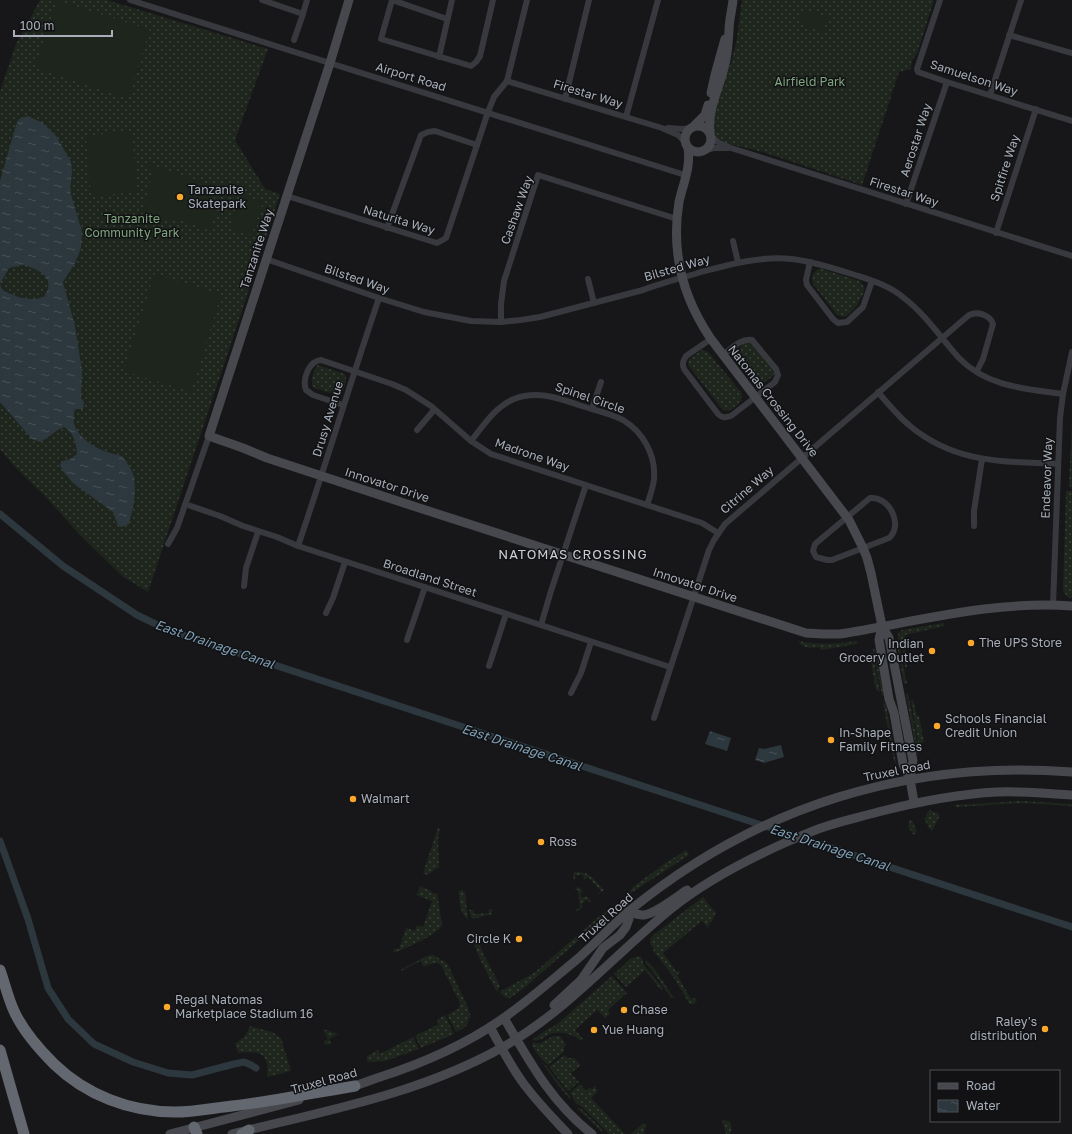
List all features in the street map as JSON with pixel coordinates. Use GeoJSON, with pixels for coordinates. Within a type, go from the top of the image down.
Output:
{"type":"FeatureCollection","features":[{"type":"Feature","properties":{"kind":"highway"},"geometry":{"type":"LineString","coordinates":[[0,970],[14,1010],[27,1034],[44,1054],[65,1075],[90,1091],[117,1103],[146,1110],[175,1112],[263,1103],[355,1086]]}},
{"type":"Feature","properties":{"kind":"highway"},"geometry":{"type":"LineString","coordinates":[[0,1050],[24,1134]]}},
{"type":"Feature","properties":{"kind":"street","name":"Airport Road"},"geometry":{"type":"LineString","coordinates":[[130,0],[488,112],[685,178]]}},
{"type":"Feature","properties":{"kind":"street"},"geometry":{"type":"LineString","coordinates":[[262,0],[303,14]]}},
{"type":"Feature","properties":{"kind":"street"},"geometry":{"type":"LineString","coordinates":[[294,40],[307,0]]}},
{"type":"Feature","properties":{"kind":"street","name":"Tanzanite Way"},"geometry":{"type":"LineString","coordinates":[[168,544],[177,528],[209,436],[349,0]]}},
{"type":"Feature","properties":{"kind":"street"},"geometry":{"type":"LineString","coordinates":[[447,19],[392,0],[382,39],[471,66],[480,56],[493,0]]}},
{"type":"Feature","properties":{"kind":"street"},"geometry":{"type":"LineString","coordinates":[[439,57],[452,0]]}},
{"type":"Feature","properties":{"kind":"street"},"geometry":{"type":"LineString","coordinates":[[507,80],[527,0]]}},
{"type":"Feature","properties":{"kind":"street"},"geometry":{"type":"LineString","coordinates":[[565,99],[589,0]]}},
{"type":"Feature","properties":{"kind":"street"},"geometry":{"type":"LineString","coordinates":[[626,116],[658,0]]}},
{"type":"Feature","properties":{"kind":"street"},"geometry":{"type":"LineString","coordinates":[[728,30],[728,49],[725,65],[713,107],[710,124],[710,145],[703,151],[696,152],[686,145],[685,136],[692,127],[702,119],[707,109],[728,30],[733,0]]}},
{"type":"Feature","properties":{"kind":"street","name":"Samuelson Way"},"geometry":{"type":"LineString","coordinates":[[940,0],[917,69],[918,72],[1072,121]]}},
{"type":"Feature","properties":{"kind":"street"},"geometry":{"type":"LineString","coordinates":[[990,95],[1021,0]]}},
{"type":"Feature","properties":{"kind":"street"},"geometry":{"type":"LineString","coordinates":[[1009,35],[1072,53]]}},
{"type":"Feature","properties":{"kind":"street","name":"Firestar Way"},"geometry":{"type":"LineString","coordinates":[[507,80],[662,128],[678,135],[686,145]]}},
{"type":"Feature","properties":{"kind":"street","name":"Naturita Way"},"geometry":{"type":"LineString","coordinates":[[287,196],[437,243],[446,238],[488,112],[494,97],[507,80]]}},
{"type":"Feature","properties":{"kind":"street","name":"Aerostar Way"},"geometry":{"type":"LineString","coordinates":[[906,204],[947,82]]}},
{"type":"Feature","properties":{"kind":"street","name":"Spitfire Way"},"geometry":{"type":"LineString","coordinates":[[996,233],[1036,109]]}},
{"type":"Feature","properties":{"kind":"street"},"geometry":{"type":"LineString","coordinates":[[692,127],[704,126],[711,135]]}},
{"type":"Feature","properties":{"kind":"street","name":"Firestar Way"},"geometry":{"type":"LineString","coordinates":[[662,128],[682,129],[692,127]]}},
{"type":"Feature","properties":{"kind":"street"},"geometry":{"type":"LineString","coordinates":[[387,228],[421,135],[435,131],[477,145]]}},
{"type":"Feature","properties":{"kind":"street","name":"Firestar Way"},"geometry":{"type":"LineString","coordinates":[[711,135],[719,143],[731,148],[1072,256]]}},
{"type":"Feature","properties":{"kind":"street","name":"Natomas Crossing Drive"},"geometry":{"type":"LineString","coordinates":[[686,145],[689,159],[677,219],[677,245],[682,278],[694,311],[711,339],[846,517],[863,548],[871,573],[882,626],[889,638],[912,754],[913,761],[910,779],[914,802]]}},
{"type":"Feature","properties":{"kind":"street","name":"Firestar Way"},"geometry":{"type":"LineString","coordinates":[[703,151],[714,148],[731,148]]}},
{"type":"Feature","properties":{"kind":"street","name":"Natomas Crossing Drive"},"geometry":{"type":"LineString","coordinates":[[685,178],[688,176],[694,159],[703,151]]}},
{"type":"Feature","properties":{"kind":"street","name":"Cashaw Way"},"geometry":{"type":"LineString","coordinates":[[501,322],[501,304],[504,281],[538,175],[677,219]]}},
{"type":"Feature","properties":{"kind":"street"},"geometry":{"type":"LineString","coordinates":[[733,241],[738,262]]}},
{"type":"Feature","properties":{"kind":"street","name":"Bilsted Way"},"geometry":{"type":"LineString","coordinates":[[266,259],[379,298],[448,318],[471,321],[501,322],[540,317],[643,290],[738,262],[771,258],[810,262],[872,280],[892,289],[912,304],[960,359],[990,379],[1002,384],[1016,387],[1063,394]]}},
{"type":"Feature","properties":{"kind":"street"},"geometry":{"type":"LineString","coordinates":[[810,262],[806,280],[807,285],[833,319],[838,323],[847,322],[862,307],[872,280]]}},
{"type":"Feature","properties":{"kind":"street"},"geometry":{"type":"LineString","coordinates":[[588,279],[594,303]]}},
{"type":"Feature","properties":{"kind":"street","name":"Drusy Avenue"},"geometry":{"type":"LineString","coordinates":[[298,546],[379,298]]}},
{"type":"Feature","properties":{"kind":"street","name":"Citrine Way"},"geometry":{"type":"LineString","coordinates":[[654,718],[709,550],[718,533],[734,516],[878,392],[973,313],[990,318],[993,327],[983,359],[977,371]]}},
{"type":"Feature","properties":{"kind":"street"},"geometry":{"type":"LineString","coordinates":[[711,339],[686,356],[682,363],[684,370],[703,395],[718,414],[724,418],[731,416],[775,382],[778,372],[755,342],[748,339],[743,340],[723,355]]}},
{"type":"Feature","properties":{"kind":"street","name":"Endeavor Way"},"geometry":{"type":"LineString","coordinates":[[1053,605],[1058,464],[1063,394],[1072,352]]}},
{"type":"Feature","properties":{"kind":"street","name":"Madrone Way"},"geometry":{"type":"LineString","coordinates":[[343,405],[308,393],[304,384],[313,363],[321,360],[406,390],[419,397],[471,441],[491,454],[702,523],[718,533]]}},
{"type":"Feature","properties":{"kind":"street"},"geometry":{"type":"LineString","coordinates":[[592,409],[601,382]]}},
{"type":"Feature","properties":{"kind":"street"},"geometry":{"type":"LineString","coordinates":[[878,392],[898,415],[921,435],[949,450],[982,459],[1058,464]]}},
{"type":"Feature","properties":{"kind":"street","name":"Spinel Circle"},"geometry":{"type":"LineString","coordinates":[[471,441],[498,409],[523,396],[553,396],[623,420],[632,426],[645,441],[650,450],[654,470],[653,487],[647,505]]}},
{"type":"Feature","properties":{"kind":"street"},"geometry":{"type":"LineString","coordinates":[[418,430],[434,410]]}},
{"type":"Feature","properties":{"kind":"street","name":"Innovator Drive"},"geometry":{"type":"LineString","coordinates":[[209,436],[267,458],[806,633],[840,634],[973,611],[1053,605],[1072,606]]}},
{"type":"Feature","properties":{"kind":"street"},"geometry":{"type":"LineString","coordinates":[[974,526],[974,511],[982,459]]}},
{"type":"Feature","properties":{"kind":"street"},"geometry":{"type":"LineString","coordinates":[[542,625],[586,485]]}},
{"type":"Feature","properties":{"kind":"street"},"geometry":{"type":"LineString","coordinates":[[874,498],[885,503],[892,513],[895,524],[893,535],[863,548],[832,560],[819,559],[814,554],[813,547],[867,500],[874,498]]}},
{"type":"Feature","properties":{"kind":"street","name":"Broadland Street"},"geometry":{"type":"LineString","coordinates":[[185,504],[220,516],[258,532],[277,537],[298,546],[345,562],[670,667]]}},
{"type":"Feature","properties":{"kind":"street"},"geometry":{"type":"LineString","coordinates":[[244,586],[246,568],[258,532]]}},
{"type":"Feature","properties":{"kind":"street"},"geometry":{"type":"LineString","coordinates":[[326,613],[333,598],[345,562]]}},
{"type":"Feature","properties":{"kind":"street"},"geometry":{"type":"LineString","coordinates":[[407,640],[424,587]]}},
{"type":"Feature","properties":{"kind":"street"},"geometry":{"type":"LineString","coordinates":[[490,666],[506,614]]}},
{"type":"Feature","properties":{"kind":"street"},"geometry":{"type":"LineString","coordinates":[[571,693],[581,673],[591,642]]}},
{"type":"Feature","properties":{"kind":"street","name":"Truxel Road"},"geometry":{"type":"LineString","coordinates":[[170,1134],[195,1131],[355,1086],[427,1060],[504,1018],[577,960],[628,912],[699,860],[788,815],[854,792],[933,775],[992,770],[1072,772]]}},
{"type":"Feature","properties":{"kind":"street"},"geometry":{"type":"LineString","coordinates":[[232,1134],[246,1132],[402,1091],[476,1061],[502,1048],[541,1023],[674,906],[716,878],[762,853],[822,827],[914,802],[939,797],[998,792],[1029,792],[1072,795]]}},
{"type":"Feature","properties":{"kind":"street"},"geometry":{"type":"LineString","coordinates":[[532,1028],[567,991],[581,980],[603,948],[620,935],[626,927],[629,919],[628,912],[645,915],[724,868],[736,867]]}},
{"type":"Feature","properties":{"kind":"street"},"geometry":{"type":"LineString","coordinates":[[504,1018],[541,1080],[567,1112],[592,1134]]}},
{"type":"Feature","properties":{"kind":"street"},"geometry":{"type":"LineString","coordinates":[[490,1027],[522,1081],[547,1112],[568,1134]]}},
{"type":"Feature","properties":{"kind":"green space","name":"Tanzanite Community Park"},"geometry":{"type":"Polygon","coordinates":[[[40,0],[107,0],[268,49],[235,140],[265,189],[280,194],[148,592],[122,576],[78,533],[46,497],[14,466],[0,449],[0,91],[16,44],[40,0]]]}},
{"type":"Feature","properties":{"kind":"green space"},"geometry":{"type":"Polygon","coordinates":[[[57,0],[150,30],[128,98],[35,68],[57,0]]]}},
{"type":"Feature","properties":{"kind":"green space","name":"Airfield Park"},"geometry":{"type":"Polygon","coordinates":[[[742,0],[934,0],[917,54],[912,60],[911,69],[899,72],[862,185],[763,152],[725,143],[714,136],[712,132],[713,111],[731,63],[737,38],[742,0]]]}},
{"type":"Feature","properties":{"kind":"green space"},"geometry":{"type":"Polygon","coordinates":[[[803,10],[828,17],[823,32],[799,24],[803,10]]]}},
{"type":"Feature","properties":{"kind":"green space"},"geometry":{"type":"Polygon","coordinates":[[[132,131],[137,192],[91,196],[86,136],[132,131]]]}},
{"type":"Feature","properties":{"kind":"green space","name":"Tanzanite Skatepark"},"geometry":{"type":"Polygon","coordinates":[[[149,165],[214,186],[213,195],[216,209],[210,231],[176,218],[158,222],[141,222],[151,177],[154,174],[150,171],[149,165]]]}},
{"type":"Feature","properties":{"kind":"green space"},"geometry":{"type":"Polygon","coordinates":[[[241,195],[263,202],[252,235],[230,228],[241,195]]]}},
{"type":"Feature","properties":{"kind":"green space"},"geometry":{"type":"Polygon","coordinates":[[[819,269],[860,281],[865,288],[858,304],[845,317],[837,315],[813,284],[813,275],[819,269]]]}},
{"type":"Feature","properties":{"kind":"green space"},"geometry":{"type":"Polygon","coordinates":[[[154,274],[221,295],[191,392],[124,371],[154,274]]]}},
{"type":"Feature","properties":{"kind":"green space"},"geometry":{"type":"Polygon","coordinates":[[[751,341],[773,368],[774,375],[764,383],[758,380],[738,354],[739,348],[745,342],[751,341]]]}},
{"type":"Feature","properties":{"kind":"green space"},"geometry":{"type":"Polygon","coordinates":[[[702,350],[708,352],[741,392],[742,400],[733,409],[727,411],[722,409],[688,365],[689,359],[702,350]]]}},
{"type":"Feature","properties":{"kind":"green space"},"geometry":{"type":"Polygon","coordinates":[[[318,365],[345,374],[345,384],[340,394],[334,394],[314,388],[312,376],[318,365]]]}},
{"type":"Feature","properties":{"kind":"green space"},"geometry":{"type":"Polygon","coordinates":[[[1072,421],[1072,489],[1069,485],[1072,421]]]}},
{"type":"Feature","properties":{"kind":"green space"},"geometry":{"type":"Polygon","coordinates":[[[1066,491],[1072,491],[1072,598],[1067,597],[1063,591],[1066,491]]]}},
{"type":"Feature","properties":{"kind":"green space"},"geometry":{"type":"Polygon","coordinates":[[[944,623],[944,626],[905,635],[907,647],[905,648],[907,667],[905,667],[902,644],[898,639],[898,634],[902,630],[944,623]]]}},
{"type":"Feature","properties":{"kind":"green space"},"geometry":{"type":"Polygon","coordinates":[[[896,640],[899,643],[907,684],[904,684],[896,640]]]}},
{"type":"Feature","properties":{"kind":"green space"},"geometry":{"type":"Polygon","coordinates":[[[798,641],[827,644],[857,641],[857,644],[821,650],[819,647],[804,647],[798,641]]]}},
{"type":"Feature","properties":{"kind":"green space"},"geometry":{"type":"Polygon","coordinates":[[[874,648],[884,695],[882,696],[873,650],[874,648]]]}},
{"type":"Feature","properties":{"kind":"green space"},"geometry":{"type":"Polygon","coordinates":[[[872,651],[880,692],[876,690],[870,656],[872,651]]]}},
{"type":"Feature","properties":{"kind":"green space"},"geometry":{"type":"Polygon","coordinates":[[[908,693],[919,752],[917,755],[906,694],[908,693]]]}},
{"type":"Feature","properties":{"kind":"green space"},"geometry":{"type":"Polygon","coordinates":[[[911,700],[913,700],[917,716],[919,716],[924,742],[918,743],[911,700]]]}},
{"type":"Feature","properties":{"kind":"green space"},"geometry":{"type":"Polygon","coordinates":[[[883,703],[886,704],[896,763],[894,761],[883,703]]]}},
{"type":"Feature","properties":{"kind":"green space"},"geometry":{"type":"Polygon","coordinates":[[[1022,801],[1072,804],[1072,806],[1022,803],[956,807],[954,805],[1022,801]]]}},
{"type":"Feature","properties":{"kind":"green space"},"geometry":{"type":"Polygon","coordinates":[[[930,810],[939,814],[932,831],[924,818],[926,818],[927,813],[930,810]]]}},
{"type":"Feature","properties":{"kind":"green space"},"geometry":{"type":"Polygon","coordinates":[[[910,820],[912,820],[917,832],[913,835],[908,826],[910,820]]]}},
{"type":"Feature","properties":{"kind":"green space"},"geometry":{"type":"Polygon","coordinates":[[[438,828],[440,828],[438,839],[439,867],[427,875],[423,873],[438,828]]]}},
{"type":"Feature","properties":{"kind":"green space"},"geometry":{"type":"Polygon","coordinates":[[[686,850],[689,855],[631,893],[629,892],[633,887],[664,864],[686,850]]]}},
{"type":"Feature","properties":{"kind":"green space"},"geometry":{"type":"Polygon","coordinates":[[[574,872],[588,874],[604,890],[597,895],[601,891],[588,877],[584,880],[583,875],[575,875],[574,879],[574,872]]]}},
{"type":"Feature","properties":{"kind":"green space"},"geometry":{"type":"Polygon","coordinates":[[[419,886],[430,890],[434,894],[437,893],[442,925],[428,937],[397,952],[393,952],[394,949],[399,949],[406,928],[415,931],[417,925],[423,927],[432,901],[416,895],[419,890],[419,886]]]}},
{"type":"Feature","properties":{"kind":"green space"},"geometry":{"type":"Polygon","coordinates":[[[579,887],[583,891],[580,894],[583,898],[586,896],[591,901],[589,902],[587,899],[581,904],[583,907],[577,912],[575,909],[580,908],[578,890],[574,889],[579,887]]]}},
{"type":"Feature","properties":{"kind":"green space"},"geometry":{"type":"Polygon","coordinates":[[[462,890],[465,893],[468,920],[460,907],[459,891],[462,890]]]}},
{"type":"Feature","properties":{"kind":"green space"},"geometry":{"type":"Polygon","coordinates":[[[703,897],[716,912],[708,928],[702,921],[663,953],[676,971],[680,972],[677,975],[691,999],[695,998],[697,1001],[693,1005],[689,1003],[674,978],[653,950],[654,949],[650,941],[652,936],[703,897]]]}},
{"type":"Feature","properties":{"kind":"green space"},"geometry":{"type":"Polygon","coordinates":[[[609,908],[610,909],[601,921],[523,989],[510,998],[506,998],[500,993],[501,991],[534,973],[609,908]]]}},
{"type":"Feature","properties":{"kind":"green space"},"geometry":{"type":"Polygon","coordinates":[[[489,909],[492,909],[492,914],[472,919],[469,910],[473,910],[474,914],[489,913],[489,909]]]}},
{"type":"Feature","properties":{"kind":"green space"},"geometry":{"type":"Polygon","coordinates":[[[473,931],[476,934],[483,953],[500,986],[497,992],[477,952],[474,944],[473,931]]]}},
{"type":"Feature","properties":{"kind":"green space"},"geometry":{"type":"Polygon","coordinates":[[[433,955],[447,963],[467,1005],[471,1018],[469,1018],[468,1024],[465,1027],[456,1032],[447,1015],[458,1009],[460,1003],[441,965],[435,963],[424,967],[420,961],[401,971],[402,969],[427,956],[433,955]]]}},
{"type":"Feature","properties":{"kind":"green space"},"geometry":{"type":"Polygon","coordinates":[[[638,956],[663,988],[661,990],[645,970],[626,987],[614,974],[630,959],[638,956]]]}},
{"type":"Feature","properties":{"kind":"green space"},"geometry":{"type":"Polygon","coordinates":[[[646,960],[654,968],[674,998],[671,998],[652,970],[645,963],[646,960]]]}},
{"type":"Feature","properties":{"kind":"green space"},"geometry":{"type":"Polygon","coordinates":[[[612,976],[627,993],[608,1010],[610,1014],[605,1018],[597,1010],[575,1030],[583,1039],[581,1041],[571,1035],[563,1033],[550,1034],[540,1040],[532,1040],[556,1025],[612,976]]]}},
{"type":"Feature","properties":{"kind":"green space"},"geometry":{"type":"Polygon","coordinates":[[[445,1015],[454,1034],[421,1048],[415,1036],[439,1024],[437,1020],[445,1015]]]}},
{"type":"Feature","properties":{"kind":"green space"},"geometry":{"type":"Polygon","coordinates":[[[250,1026],[272,1032],[281,1038],[291,1071],[267,1077],[267,1062],[262,1055],[252,1052],[238,1053],[235,1044],[245,1036],[250,1026]]]}},
{"type":"Feature","properties":{"kind":"green space"},"geometry":{"type":"Polygon","coordinates":[[[323,1029],[338,1034],[329,1039],[331,1044],[327,1045],[324,1043],[324,1041],[328,1039],[323,1029]]]}},
{"type":"Feature","properties":{"kind":"green space"},"geometry":{"type":"Polygon","coordinates":[[[553,1036],[560,1036],[566,1044],[564,1052],[548,1065],[540,1058],[532,1042],[539,1044],[553,1036]]]}},
{"type":"Feature","properties":{"kind":"green space"},"geometry":{"type":"Polygon","coordinates":[[[413,1037],[419,1049],[385,1061],[367,1062],[367,1056],[378,1050],[380,1054],[413,1037]]]}},
{"type":"Feature","properties":{"kind":"green space"},"geometry":{"type":"Polygon","coordinates":[[[565,1055],[568,1058],[574,1058],[581,1065],[571,1073],[579,1082],[568,1091],[549,1067],[565,1055]]]}},
{"type":"Feature","properties":{"kind":"green space"},"geometry":{"type":"Polygon","coordinates":[[[542,1062],[570,1096],[570,1099],[557,1084],[542,1062]]]}},
{"type":"Feature","properties":{"kind":"green space"},"geometry":{"type":"Polygon","coordinates":[[[580,1084],[586,1091],[590,1087],[592,1089],[595,1086],[598,1091],[591,1098],[625,1134],[609,1134],[575,1102],[570,1093],[580,1084]]]}},
{"type":"Feature","properties":{"kind":"green space"},"geometry":{"type":"Polygon","coordinates":[[[577,1108],[580,1108],[602,1129],[602,1132],[577,1108]]]}},
{"type":"Feature","properties":{"kind":"green space"},"geometry":{"type":"Polygon","coordinates":[[[722,1120],[730,1122],[730,1134],[726,1134],[722,1120]]]}},
{"type":"Feature","properties":{"kind":"green space"},"geometry":{"type":"Polygon","coordinates":[[[643,1123],[646,1124],[644,1134],[631,1134],[643,1123]]]}},
{"type":"Feature","properties":{"kind":"water"},"geometry":{"type":"Polygon","coordinates":[[[28,116],[43,123],[57,137],[71,162],[72,171],[70,191],[82,232],[81,248],[75,263],[63,282],[75,326],[82,370],[81,398],[84,402],[83,409],[76,409],[74,411],[74,424],[79,433],[89,443],[101,450],[122,456],[131,469],[135,482],[134,504],[129,524],[122,527],[118,526],[113,512],[73,483],[63,471],[60,464],[77,454],[75,442],[70,432],[64,427],[40,442],[32,439],[0,402],[0,284],[0,181],[19,119],[28,116]],[[22,265],[9,268],[0,284],[2,290],[12,295],[28,299],[44,297],[48,284],[44,275],[34,269],[22,265]]]}},
{"type":"Feature","properties":{"kind":"water"},"geometry":{"type":"Polygon","coordinates":[[[710,731],[731,738],[727,751],[705,744],[710,731]]]}},
{"type":"Feature","properties":{"kind":"water"},"geometry":{"type":"Polygon","coordinates":[[[781,745],[784,757],[764,763],[755,760],[759,748],[764,749],[781,745]]]}},
{"type":"Feature","properties":{"kind":"waterway","name":"East Drainage Canal"},"geometry":{"type":"LineString","coordinates":[[0,514],[63,566],[137,615],[168,630],[1072,927]]}},
{"type":"Feature","properties":{"kind":"waterway"},"geometry":{"type":"LineString","coordinates":[[0,841],[28,919],[48,988],[68,1019],[94,1044],[133,1062],[168,1073],[192,1075],[244,1062],[256,1068]]}},
{"type":"Feature","properties":{"kind":"place","name":"Tanzanite Skatepark"},"geometry":{"type":"Point","coordinates":[180,197]}},
{"type":"Feature","properties":{"kind":"place","name":"The UPS Store"},"geometry":{"type":"Point","coordinates":[971,643]}},
{"type":"Feature","properties":{"kind":"place","name":"Indian Grocery Outlet"},"geometry":{"type":"Point","coordinates":[932,651]}},
{"type":"Feature","properties":{"kind":"place","name":"Schools Financial Credit Union"},"geometry":{"type":"Point","coordinates":[937,726]}},
{"type":"Feature","properties":{"kind":"place","name":"In-Shape Family Fitness"},"geometry":{"type":"Point","coordinates":[831,740]}},
{"type":"Feature","properties":{"kind":"place","name":"Walmart"},"geometry":{"type":"Point","coordinates":[353,799]}},
{"type":"Feature","properties":{"kind":"place","name":"Ross"},"geometry":{"type":"Point","coordinates":[541,842]}},
{"type":"Feature","properties":{"kind":"place","name":"Circle K"},"geometry":{"type":"Point","coordinates":[519,939]}},
{"type":"Feature","properties":{"kind":"place","name":"Regal Natomas Marketplace Stadium 16"},"geometry":{"type":"Point","coordinates":[167,1007]}},
{"type":"Feature","properties":{"kind":"place","name":"Chase"},"geometry":{"type":"Point","coordinates":[624,1010]}},
{"type":"Feature","properties":{"kind":"place","name":"Raley's distribution"},"geometry":{"type":"Point","coordinates":[1045,1029]}},
{"type":"Feature","properties":{"kind":"place","name":"Yue Huang"},"geometry":{"type":"Point","coordinates":[594,1030]}},
{"type":"Feature","properties":{"kind":"district","name":"NATOMAS CROSSING"},"geometry":{"type":"Point","coordinates":[573,554]}}]}
